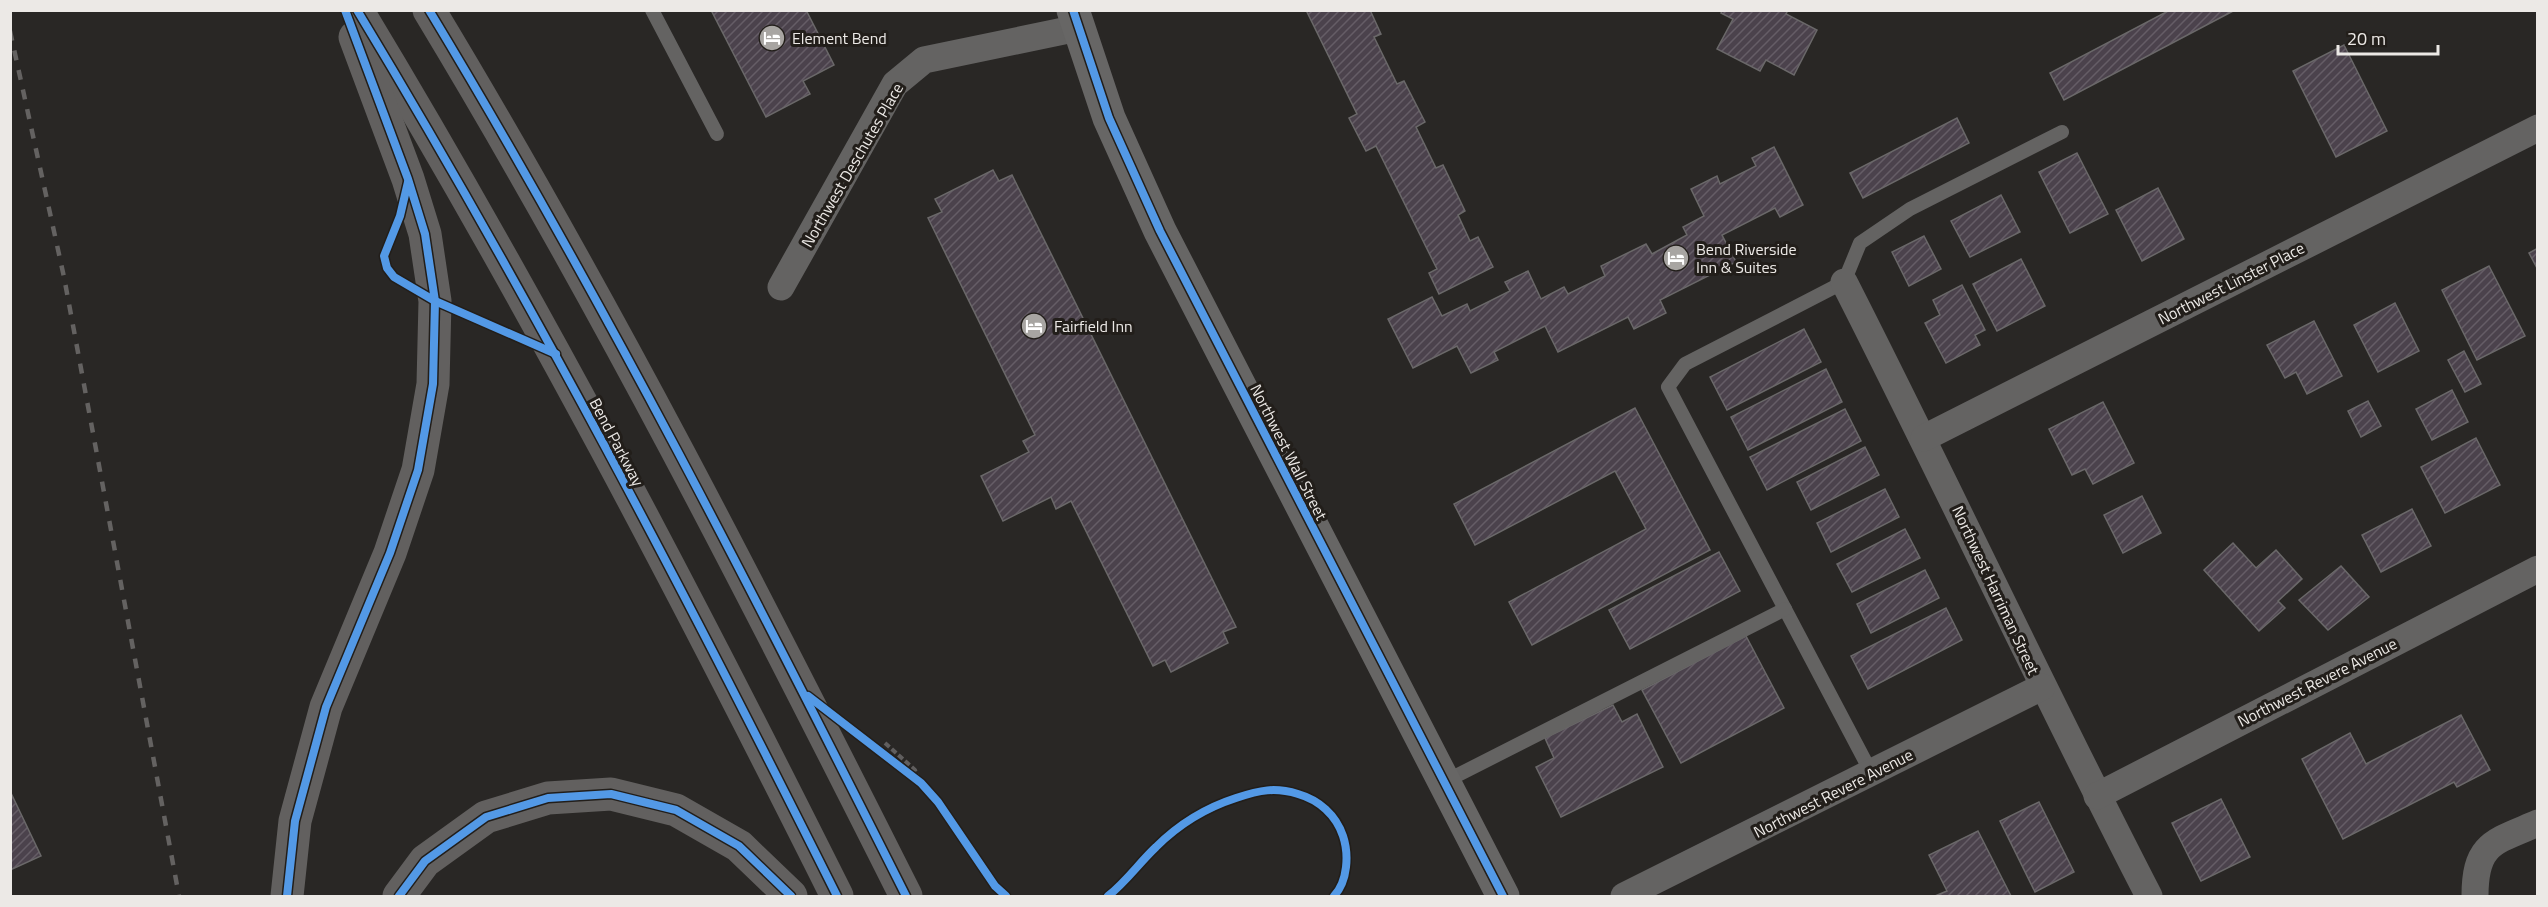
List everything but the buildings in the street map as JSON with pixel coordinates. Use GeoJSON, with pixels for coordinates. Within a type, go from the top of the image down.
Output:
{"type":"FeatureCollection","features":[{"type":"Feature","properties":{"kind":"highway"},"geometry":{"type":"LineString","coordinates":[[287,897],[295,821],[326,707],[390,553],[418,470],[432,384],[435,301],[425,234],[408,179],[345,10]]}},
{"type":"Feature","properties":{"kind":"highway","name":"Bend Parkway"},"geometry":{"type":"LineString","coordinates":[[357,10],[446,157],[556,354],[742,708],[837,897]]}},
{"type":"Feature","properties":{"kind":"highway"},"geometry":{"type":"LineString","coordinates":[[429,10],[540,199],[640,379],[749,585],[906,897]]}},
{"type":"Feature","properties":{"kind":"highway"},"geometry":{"type":"LineString","coordinates":[[399,897],[425,861],[486,818],[548,798],[611,794],[676,810],[739,846],[790,897]]}},
{"type":"Feature","properties":{"kind":"main road","name":"Northwest Wall Street"},"geometry":{"type":"LineString","coordinates":[[1075,19],[1109,118],[1160,231],[1503,897]]}},
{"type":"Feature","properties":{"kind":"street","name":"Northwest Deschutes Place"},"geometry":{"type":"LineString","coordinates":[[781,287],[895,84],[924,60],[1075,19]]}},
{"type":"Feature","properties":{"kind":"street","name":"Northwest Linster Place"},"geometry":{"type":"LineString","coordinates":[[1924,438],[2538,128]]}},
{"type":"Feature","properties":{"kind":"street","name":"Northwest Harriman Street"},"geometry":{"type":"LineString","coordinates":[[1844,282],[1924,438],[2042,687],[2149,897]]}},
{"type":"Feature","properties":{"kind":"street","name":"Northwest Revere Avenue"},"geometry":{"type":"LineString","coordinates":[[2097,796],[2538,569]]}},
{"type":"Feature","properties":{"kind":"street","name":"Northwest Revere Avenue"},"geometry":{"type":"LineString","coordinates":[[1624,897],[2042,687]]}},
{"type":"Feature","properties":{"kind":"street"},"geometry":{"type":"LineString","coordinates":[[2478,891],[2481,855],[2493,843],[2538,823]]}},
{"type":"Feature","properties":{"kind":"lane"},"geometry":{"type":"LineString","coordinates":[[652,10],[717,134]]}},
{"type":"Feature","properties":{"kind":"lane"},"geometry":{"type":"LineString","coordinates":[[1872,774],[1668,387],[1685,364],[1844,282],[1860,243],[1910,209],[2062,132]]}},
{"type":"Feature","properties":{"kind":"lane"},"geometry":{"type":"LineString","coordinates":[[1444,782],[1785,609]]}},
{"type":"Feature","properties":{"kind":"path"},"geometry":{"type":"LineString","coordinates":[[885,743],[915,770],[919,782]]}},
{"type":"Feature","properties":{"kind":"path"},"geometry":{"type":"LineString","coordinates":[[891,762],[927,790]]}},
{"type":"Feature","properties":{"kind":"railway"},"geometry":{"type":"LineString","coordinates":[[10,31],[64,277],[179,896]]}},
{"type":"Feature","properties":{"kind":"cycle path"},"geometry":{"type":"LineString","coordinates":[[287,896],[295,821],[326,707],[390,553],[418,470],[433,384],[435,301],[425,234],[408,179],[345,10]]}},
{"type":"Feature","properties":{"kind":"cycle path"},"geometry":{"type":"LineString","coordinates":[[357,10],[484,228],[606,448],[837,896]]}},
{"type":"Feature","properties":{"kind":"cycle path"},"geometry":{"type":"LineString","coordinates":[[429,10],[493,118],[617,338],[735,560],[906,896]]}},
{"type":"Feature","properties":{"kind":"cycle path"},"geometry":{"type":"LineString","coordinates":[[1073,10],[1109,118],[1160,231],[1503,896]]}},
{"type":"Feature","properties":{"kind":"cycle path"},"geometry":{"type":"LineString","coordinates":[[408,182],[400,216],[384,256],[387,268],[394,277],[435,301],[556,354]]}},
{"type":"Feature","properties":{"kind":"cycle path"},"geometry":{"type":"LineString","coordinates":[[808,696],[921,783],[938,802],[995,886],[1006,896]]}},
{"type":"Feature","properties":{"kind":"cycle path"},"geometry":{"type":"LineString","coordinates":[[1108,896],[1150,853],[1183,824],[1236,798],[1260,791],[1275,790],[1298,794],[1320,804],[1340,828],[1345,843],[1346,867],[1342,883],[1334,896]]}},
{"type":"Feature","properties":{"kind":"cycle path"},"geometry":{"type":"LineString","coordinates":[[399,896],[425,861],[486,817],[548,798],[611,794],[676,810],[739,846],[791,896]]}},
{"type":"Feature","properties":{"kind":"place","name":"Element Bend"},"geometry":{"type":"Point","coordinates":[772,38]}},
{"type":"Feature","properties":{"kind":"place","name":"Bend Riverside Inn & Suites"},"geometry":{"type":"Point","coordinates":[1676,258]}},
{"type":"Feature","properties":{"kind":"place","name":"Fairfield Inn"},"geometry":{"type":"Point","coordinates":[1034,326]}}]}
